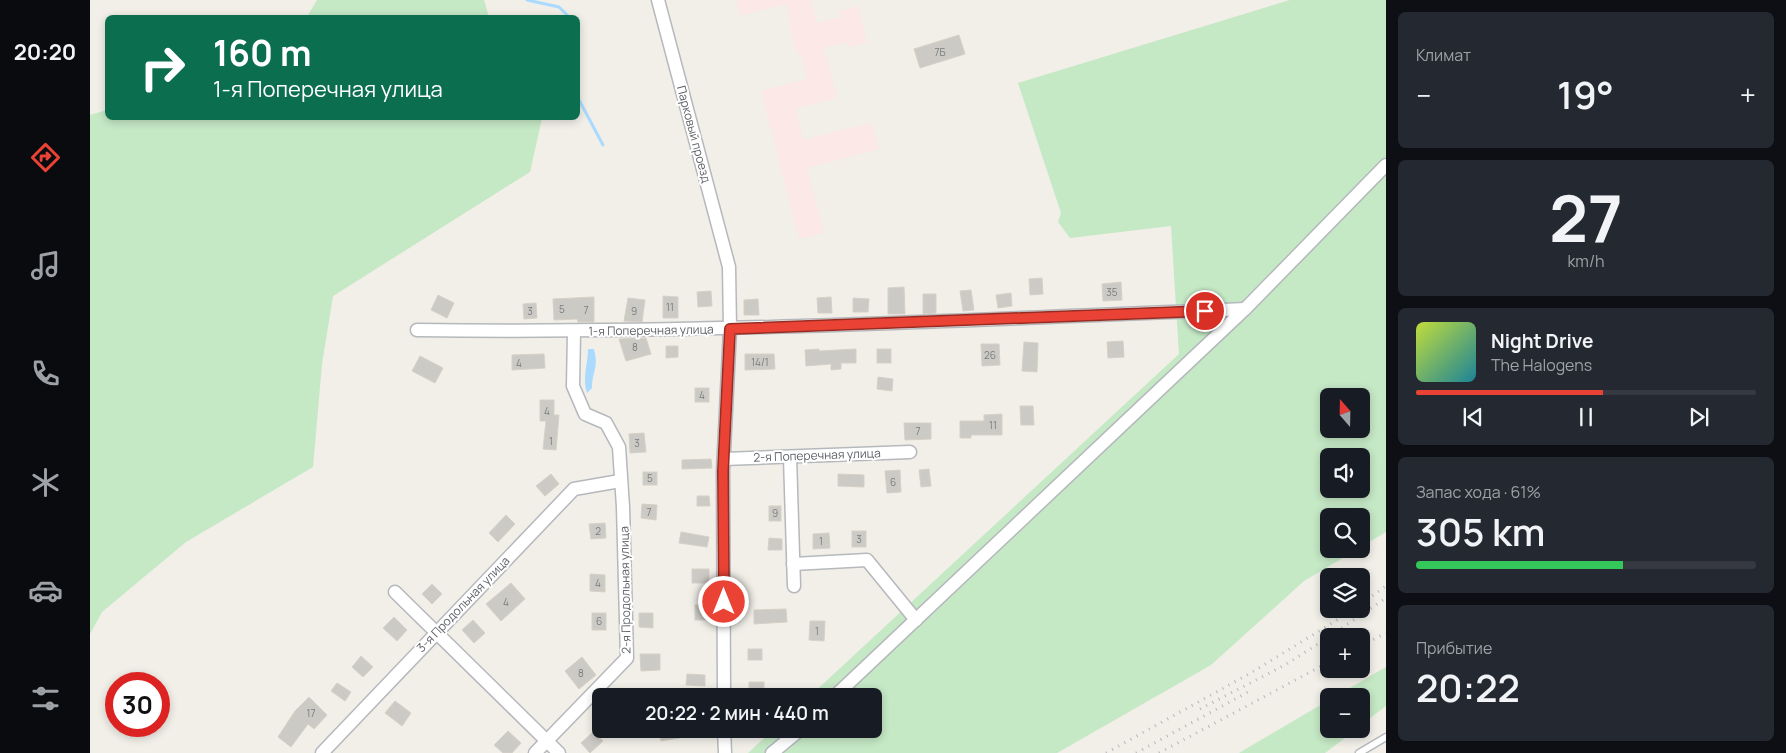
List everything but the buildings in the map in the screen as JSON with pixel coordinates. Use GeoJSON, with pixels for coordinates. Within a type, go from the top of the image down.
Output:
{"type":"FeatureCollection","features":[{"type":"Feature","properties":{"kind":"street","name":"Парковый проезд"},"geometry":{"type":"LineString","coordinates":[[658,0],[729,267],[730,329],[724,459],[724,688]]}},
{"type":"Feature","properties":{"kind":"street"},"geometry":{"type":"LineString","coordinates":[[844,688],[1245,309],[1386,166]]}},
{"type":"Feature","properties":{"kind":"street","name":"1-я Поперечная улица"},"geometry":{"type":"LineString","coordinates":[[418,330],[574,332],[730,329],[1245,309]]}},
{"type":"Feature","properties":{"kind":"street","name":"2-я Продольная улица"},"geometry":{"type":"LineString","coordinates":[[535,753],[627,658],[623,507],[618,447],[606,423],[585,414],[573,386],[574,332]]}},
{"type":"Feature","properties":{"kind":"street","name":"2-я Поперечная улица"},"geometry":{"type":"LineString","coordinates":[[724,459],[910,452]]}},
{"type":"Feature","properties":{"kind":"street"},"geometry":{"type":"LineString","coordinates":[[790,456],[794,586]]}},
{"type":"Feature","properties":{"kind":"street","name":"3-я Продольная улица"},"geometry":{"type":"LineString","coordinates":[[322,753],[436,631],[574,489],[620,481]]}},
{"type":"Feature","properties":{"kind":"street"},"geometry":{"type":"LineString","coordinates":[[793,564],[866,560],[916,620]]}},
{"type":"Feature","properties":{"kind":"street"},"geometry":{"type":"LineString","coordinates":[[395,592],[559,753]]}},
{"type":"Feature","properties":{"kind":"street"},"geometry":{"type":"LineString","coordinates":[[724,738],[724,753]]}},
{"type":"Feature","properties":{"kind":"street"},"geometry":{"type":"LineString","coordinates":[[772,753],[790,738]]}},
{"type":"Feature","properties":{"kind":"lane"},"geometry":{"type":"LineString","coordinates":[[1359,753],[1386,737]]}},
{"type":"Feature","properties":{"kind":"shaded area"},"geometry":{"type":"Polygon","coordinates":[[[736,0],[811,0],[817,23],[841,17],[840,11],[858,6],[867,42],[849,47],[847,42],[824,48],[837,98],[795,109],[804,140],[872,122],[879,149],[807,168],[824,233],[799,239],[761,91],[807,79],[801,53],[796,54],[786,4],[740,16],[736,0]]]}},
{"type":"Feature","properties":{"kind":"green space"},"geometry":{"type":"Polygon","coordinates":[[[317,0],[484,0],[488,15],[308,15],[317,0]]]}},
{"type":"Feature","properties":{"kind":"green space"},"geometry":{"type":"Polygon","coordinates":[[[1290,0],[1386,0],[1386,532],[1370,542],[1370,508],[1320,508],[1320,558],[1343,558],[1326,568],[1320,568],[1320,572],[1304,581],[1211,665],[1057,753],[748,753],[764,738],[882,738],[882,688],[819,688],[1179,354],[1171,226],[1070,238],[1058,222],[1061,213],[1018,83],[1290,0]]]}},
{"type":"Feature","properties":{"kind":"green space"},"geometry":{"type":"Polygon","coordinates":[[[105,111],[105,120],[542,120],[530,172],[333,296],[322,364],[313,467],[186,542],[102,612],[90,634],[90,115],[105,111]]]}},
{"type":"Feature","properties":{"kind":"green space"},"geometry":{"type":"Polygon","coordinates":[[[1386,667],[1386,706],[1370,718],[1370,688],[1350,688],[1386,667]]]}},
{"type":"Feature","properties":{"kind":"green space"},"geometry":{"type":"Polygon","coordinates":[[[1320,705],[1320,738],[1345,738],[1325,753],[1239,753],[1320,705]]]}},
{"type":"Feature","properties":{"kind":"water"},"geometry":{"type":"Polygon","coordinates":[[[588,349],[594,349],[596,365],[592,388],[587,393],[585,376],[588,349]]]}},
{"type":"Feature","properties":{"kind":"waterway"},"geometry":{"type":"LineString","coordinates":[[527,0],[559,7],[567,15]]}},
{"type":"Feature","properties":{"kind":"waterway"},"geometry":{"type":"LineString","coordinates":[[580,102],[603,145]]}},
{"type":"Feature","properties":{"kind":"railway"},"geometry":{"type":"LineString","coordinates":[[1370,598],[1386,586]]}},
{"type":"Feature","properties":{"kind":"railway"},"geometry":{"type":"LineString","coordinates":[[1342,628],[1386,598]]}},
{"type":"Feature","properties":{"kind":"railway"},"geometry":{"type":"LineString","coordinates":[[1106,753],[1249,674],[1340,618]]}},
{"type":"Feature","properties":{"kind":"railway"},"geometry":{"type":"LineString","coordinates":[[1370,641],[1386,633]]}},
{"type":"Feature","properties":{"kind":"railway"},"geometry":{"type":"LineString","coordinates":[[1200,709],[1285,665],[1320,643]]}},
{"type":"Feature","properties":{"kind":"railway"},"geometry":{"type":"LineString","coordinates":[[1159,753],[1320,667]]}},
{"type":"Feature","properties":{"kind":"railway"},"geometry":{"type":"LineString","coordinates":[[1136,753],[1248,692]]}},
{"type":"Feature","properties":{"kind":"route"},"geometry":{"type":"LineString","coordinates":[[724,602],[723,471],[730,329],[1205,311]]}}]}
